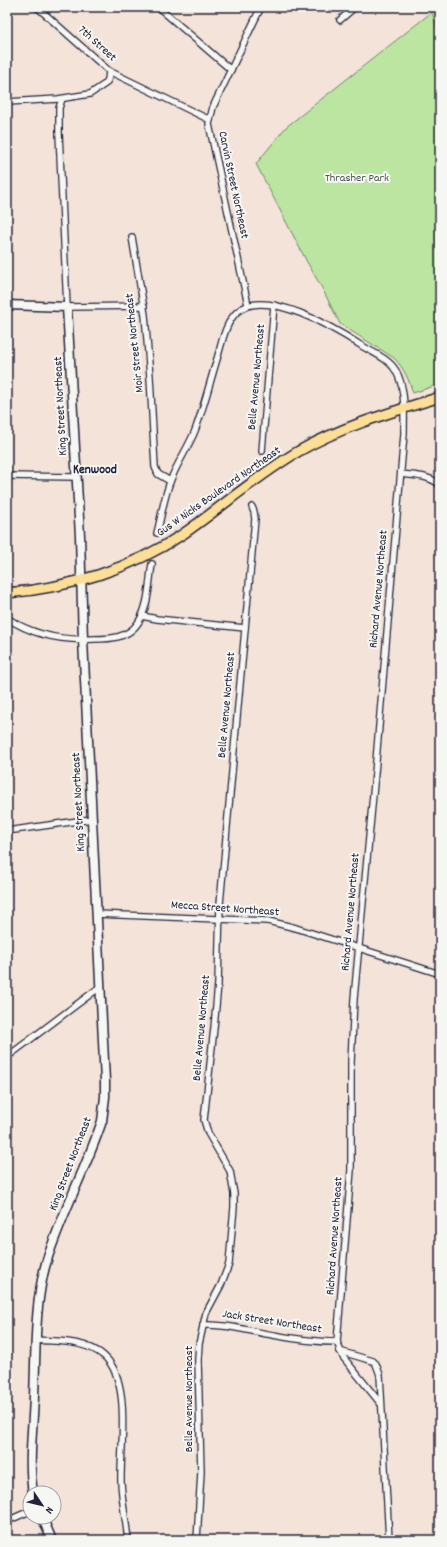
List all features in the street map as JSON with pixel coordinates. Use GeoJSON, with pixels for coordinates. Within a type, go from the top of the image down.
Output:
{"type":"FeatureCollection","features":[{"type":"Feature","properties":{"kind":"main road","name":"Gus W Nicks Boulevard Northeast"},"geometry":{"type":"LineString","coordinates":[[7,593],[50,588],[111,571],[131,562],[169,542],[196,525],[276,466],[315,443],[353,425],[440,397]]}},
{"type":"Feature","properties":{"kind":"street","name":"7th Street"},"geometry":{"type":"LineString","coordinates":[[37,7],[109,71],[210,120]]}},
{"type":"Feature","properties":{"kind":"street","name":"Carvin Street Northeast"},"geometry":{"type":"LineString","coordinates":[[248,305],[211,137],[210,120],[213,107],[261,7]]}},
{"type":"Feature","properties":{"kind":"street"},"geometry":{"type":"LineString","coordinates":[[340,20],[355,7]]}},
{"type":"Feature","properties":{"kind":"street"},"geometry":{"type":"LineString","coordinates":[[159,8],[231,70]]}},
{"type":"Feature","properties":{"kind":"street"},"geometry":{"type":"LineString","coordinates":[[7,102],[80,96],[95,92],[108,80],[109,71]]}},
{"type":"Feature","properties":{"kind":"street","name":"King Street Northeast"},"geometry":{"type":"LineString","coordinates":[[33,1485],[31,1472],[37,1340],[40,1300],[45,1266],[58,1230],[96,1139],[104,1110],[105,1081],[83,640],[77,477],[59,133],[59,108],[62,98]]}},
{"type":"Feature","properties":{"kind":"street","name":"Moir Street Northeast"},"geometry":{"type":"LineString","coordinates":[[132,238],[144,306],[155,467],[157,472],[170,481]]}},
{"type":"Feature","properties":{"kind":"street"},"geometry":{"type":"LineString","coordinates":[[7,305],[67,307],[144,306]]}},
{"type":"Feature","properties":{"kind":"street"},"geometry":{"type":"LineString","coordinates":[[157,532],[170,481],[196,428],[224,335],[234,315],[243,307],[248,305]]}},
{"type":"Feature","properties":{"kind":"street","name":"Richard Avenue Northeast"},"geometry":{"type":"LineString","coordinates":[[248,305],[274,305],[301,313],[332,327],[384,359],[392,366],[398,376],[403,397],[404,434],[401,474],[352,1030],[350,1188],[337,1342],[342,1357],[381,1404]]}},
{"type":"Feature","properties":{"kind":"street","name":"Belle Avenue Northeast"},"geometry":{"type":"LineString","coordinates":[[262,451],[274,305]]}},
{"type":"Feature","properties":{"kind":"street"},"geometry":{"type":"LineString","coordinates":[[401,474],[426,478],[440,485]]}},
{"type":"Feature","properties":{"kind":"street"},"geometry":{"type":"LineString","coordinates":[[7,476],[77,477]]}},
{"type":"Feature","properties":{"kind":"street","name":"Belle Avenue Northeast"},"geometry":{"type":"LineString","coordinates":[[197,1540],[201,1472],[198,1360],[206,1313],[221,1285],[229,1264],[234,1207],[234,1194],[230,1171],[208,1133],[204,1120],[216,1006],[220,919],[255,519],[252,507]]}},
{"type":"Feature","properties":{"kind":"street"},"geometry":{"type":"LineString","coordinates":[[7,618],[26,629],[54,638],[83,640],[111,639],[124,635],[133,628],[142,616],[152,564]]}},
{"type":"Feature","properties":{"kind":"street"},"geometry":{"type":"LineString","coordinates":[[142,616],[157,619],[245,628]]}},
{"type":"Feature","properties":{"kind":"street"},"geometry":{"type":"LineString","coordinates":[[7,831],[92,819]]}},
{"type":"Feature","properties":{"kind":"street","name":"Mecca Street Northeast"},"geometry":{"type":"LineString","coordinates":[[96,914],[277,922],[440,974]]}},
{"type":"Feature","properties":{"kind":"street"},"geometry":{"type":"LineString","coordinates":[[7,1057],[100,987]]}},
{"type":"Feature","properties":{"kind":"street","name":"Jack Street Northeast"},"geometry":{"type":"LineString","coordinates":[[203,1325],[224,1325],[273,1335],[337,1342]]}},
{"type":"Feature","properties":{"kind":"street"},"geometry":{"type":"LineString","coordinates":[[37,1340],[74,1343],[86,1346],[104,1356],[111,1364],[116,1374],[122,1395],[121,1483],[128,1540]]}},
{"type":"Feature","properties":{"kind":"street"},"geometry":{"type":"LineString","coordinates":[[339,1351],[370,1360],[376,1364],[380,1375],[389,1540]]}},
{"type":"Feature","properties":{"kind":"street"},"geometry":{"type":"LineString","coordinates":[[7,1521],[22,1514]]}},
{"type":"Feature","properties":{"kind":"street"},"geometry":{"type":"LineString","coordinates":[[45,1525],[52,1540]]}},
{"type":"Feature","properties":{"kind":"green space","name":"Thrasher Park"},"geometry":{"type":"Polygon","coordinates":[[[432,12],[440,39],[440,384],[413,393],[406,374],[394,358],[340,324],[256,164],[286,127],[432,12]]]}},
{"type":"Feature","properties":{"kind":"waterway"},"geometry":{"type":"LineString","coordinates":[[7,1537],[11,1540]]}},
{"type":"Feature","properties":{"kind":"district","name":"Kenwood"},"geometry":{"type":"Point","coordinates":[95,470]}}]}
